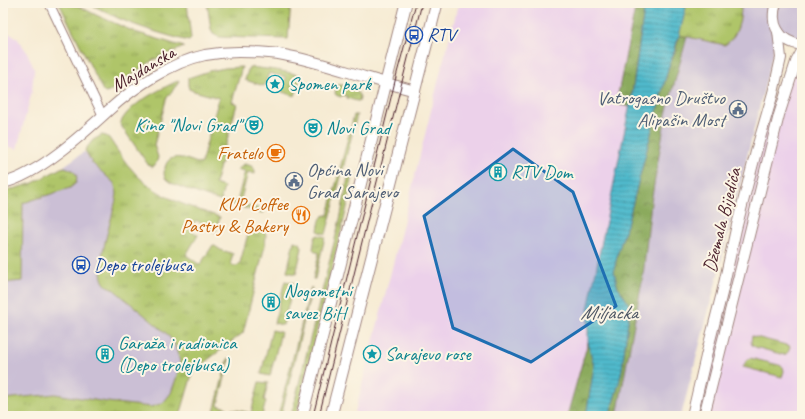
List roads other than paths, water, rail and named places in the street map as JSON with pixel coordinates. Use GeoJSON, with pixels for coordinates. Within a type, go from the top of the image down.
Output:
{"type":"FeatureCollection","features":[{"type":"Feature","properties":{"kind":"main road"},"geometry":{"type":"LineString","coordinates":[[302,416],[406,3]]}},
{"type":"Feature","properties":{"kind":"main road"},"geometry":{"type":"LineString","coordinates":[[331,416],[437,3]]}},
{"type":"Feature","properties":{"kind":"street"},"geometry":{"type":"LineString","coordinates":[[48,3],[103,116]]}},
{"type":"Feature","properties":{"kind":"street","name":"Džemala Bijedića"},"geometry":{"type":"LineString","coordinates":[[692,416],[736,229],[781,58],[778,31],[773,13],[776,3]]}},
{"type":"Feature","properties":{"kind":"street"},"geometry":{"type":"LineString","coordinates":[[778,31],[790,42],[802,45]]}},
{"type":"Feature","properties":{"kind":"street","name":"Džemala Bijedića"},"geometry":{"type":"LineString","coordinates":[[704,416],[779,115],[796,62],[802,51]]}},
{"type":"Feature","properties":{"kind":"street","name":"Majdanska"},"geometry":{"type":"LineString","coordinates":[[3,182],[7,182],[26,174],[44,163],[67,146],[120,100],[153,77],[186,61],[205,55],[251,52],[283,55],[415,91]]}},
{"type":"Feature","properties":{"kind":"water","name":"Miljacka"},"geometry":{"type":"Polygon","coordinates":[[[645,3],[687,3],[679,37],[668,69],[614,270],[617,285],[630,306],[619,383],[609,416],[586,416],[594,367],[588,342],[588,309],[632,95],[645,3]]]}},
{"type":"Feature","properties":{"kind":"tram line"},"geometry":{"type":"LineString","coordinates":[[313,416],[397,73],[416,3]]}},
{"type":"Feature","properties":{"kind":"tram line"},"geometry":{"type":"LineString","coordinates":[[319,416],[422,3]]}},
{"type":"Feature","properties":{"kind":"place","name":"RTV"},"geometry":{"type":"Point","coordinates":[414,35]}},
{"type":"Feature","properties":{"kind":"place","name":"Spomen park"},"geometry":{"type":"Point","coordinates":[275,84]}},
{"type":"Feature","properties":{"kind":"place","name":"Vatrogasno Društvo Alipašin Most"},"geometry":{"type":"Point","coordinates":[738,109]}},
{"type":"Feature","properties":{"kind":"place","name":"Kino \"Novi Grad\""},"geometry":{"type":"Point","coordinates":[254,125]}},
{"type":"Feature","properties":{"kind":"place","name":"Novi Grad"},"geometry":{"type":"Point","coordinates":[313,128]}},
{"type":"Feature","properties":{"kind":"place","name":"Fratelo"},"geometry":{"type":"Point","coordinates":[276,153]}},
{"type":"Feature","properties":{"kind":"place","name":"RTV Dom"},"geometry":{"type":"Point","coordinates":[498,172]}},
{"type":"Feature","properties":{"kind":"place","name":"Općina Novi Grad Sarajevo"},"geometry":{"type":"Point","coordinates":[294,181]}},
{"type":"Feature","properties":{"kind":"place","name":"KUP Coffee Pastry & Bakery"},"geometry":{"type":"Point","coordinates":[301,215]}},
{"type":"Feature","properties":{"kind":"place","name":"Depo trolejbusa"},"geometry":{"type":"Point","coordinates":[81,265]}},
{"type":"Feature","properties":{"kind":"place","name":"Nogometni savez BiH"},"geometry":{"type":"Point","coordinates":[271,302]}},
{"type":"Feature","properties":{"kind":"place","name":"Garaža i radionica (Depo trolejbusa)"},"geometry":{"type":"Point","coordinates":[105,354]}},
{"type":"Feature","properties":{"kind":"place","name":"Sarajevo rose"},"geometry":{"type":"Point","coordinates":[372,354]}}]}
